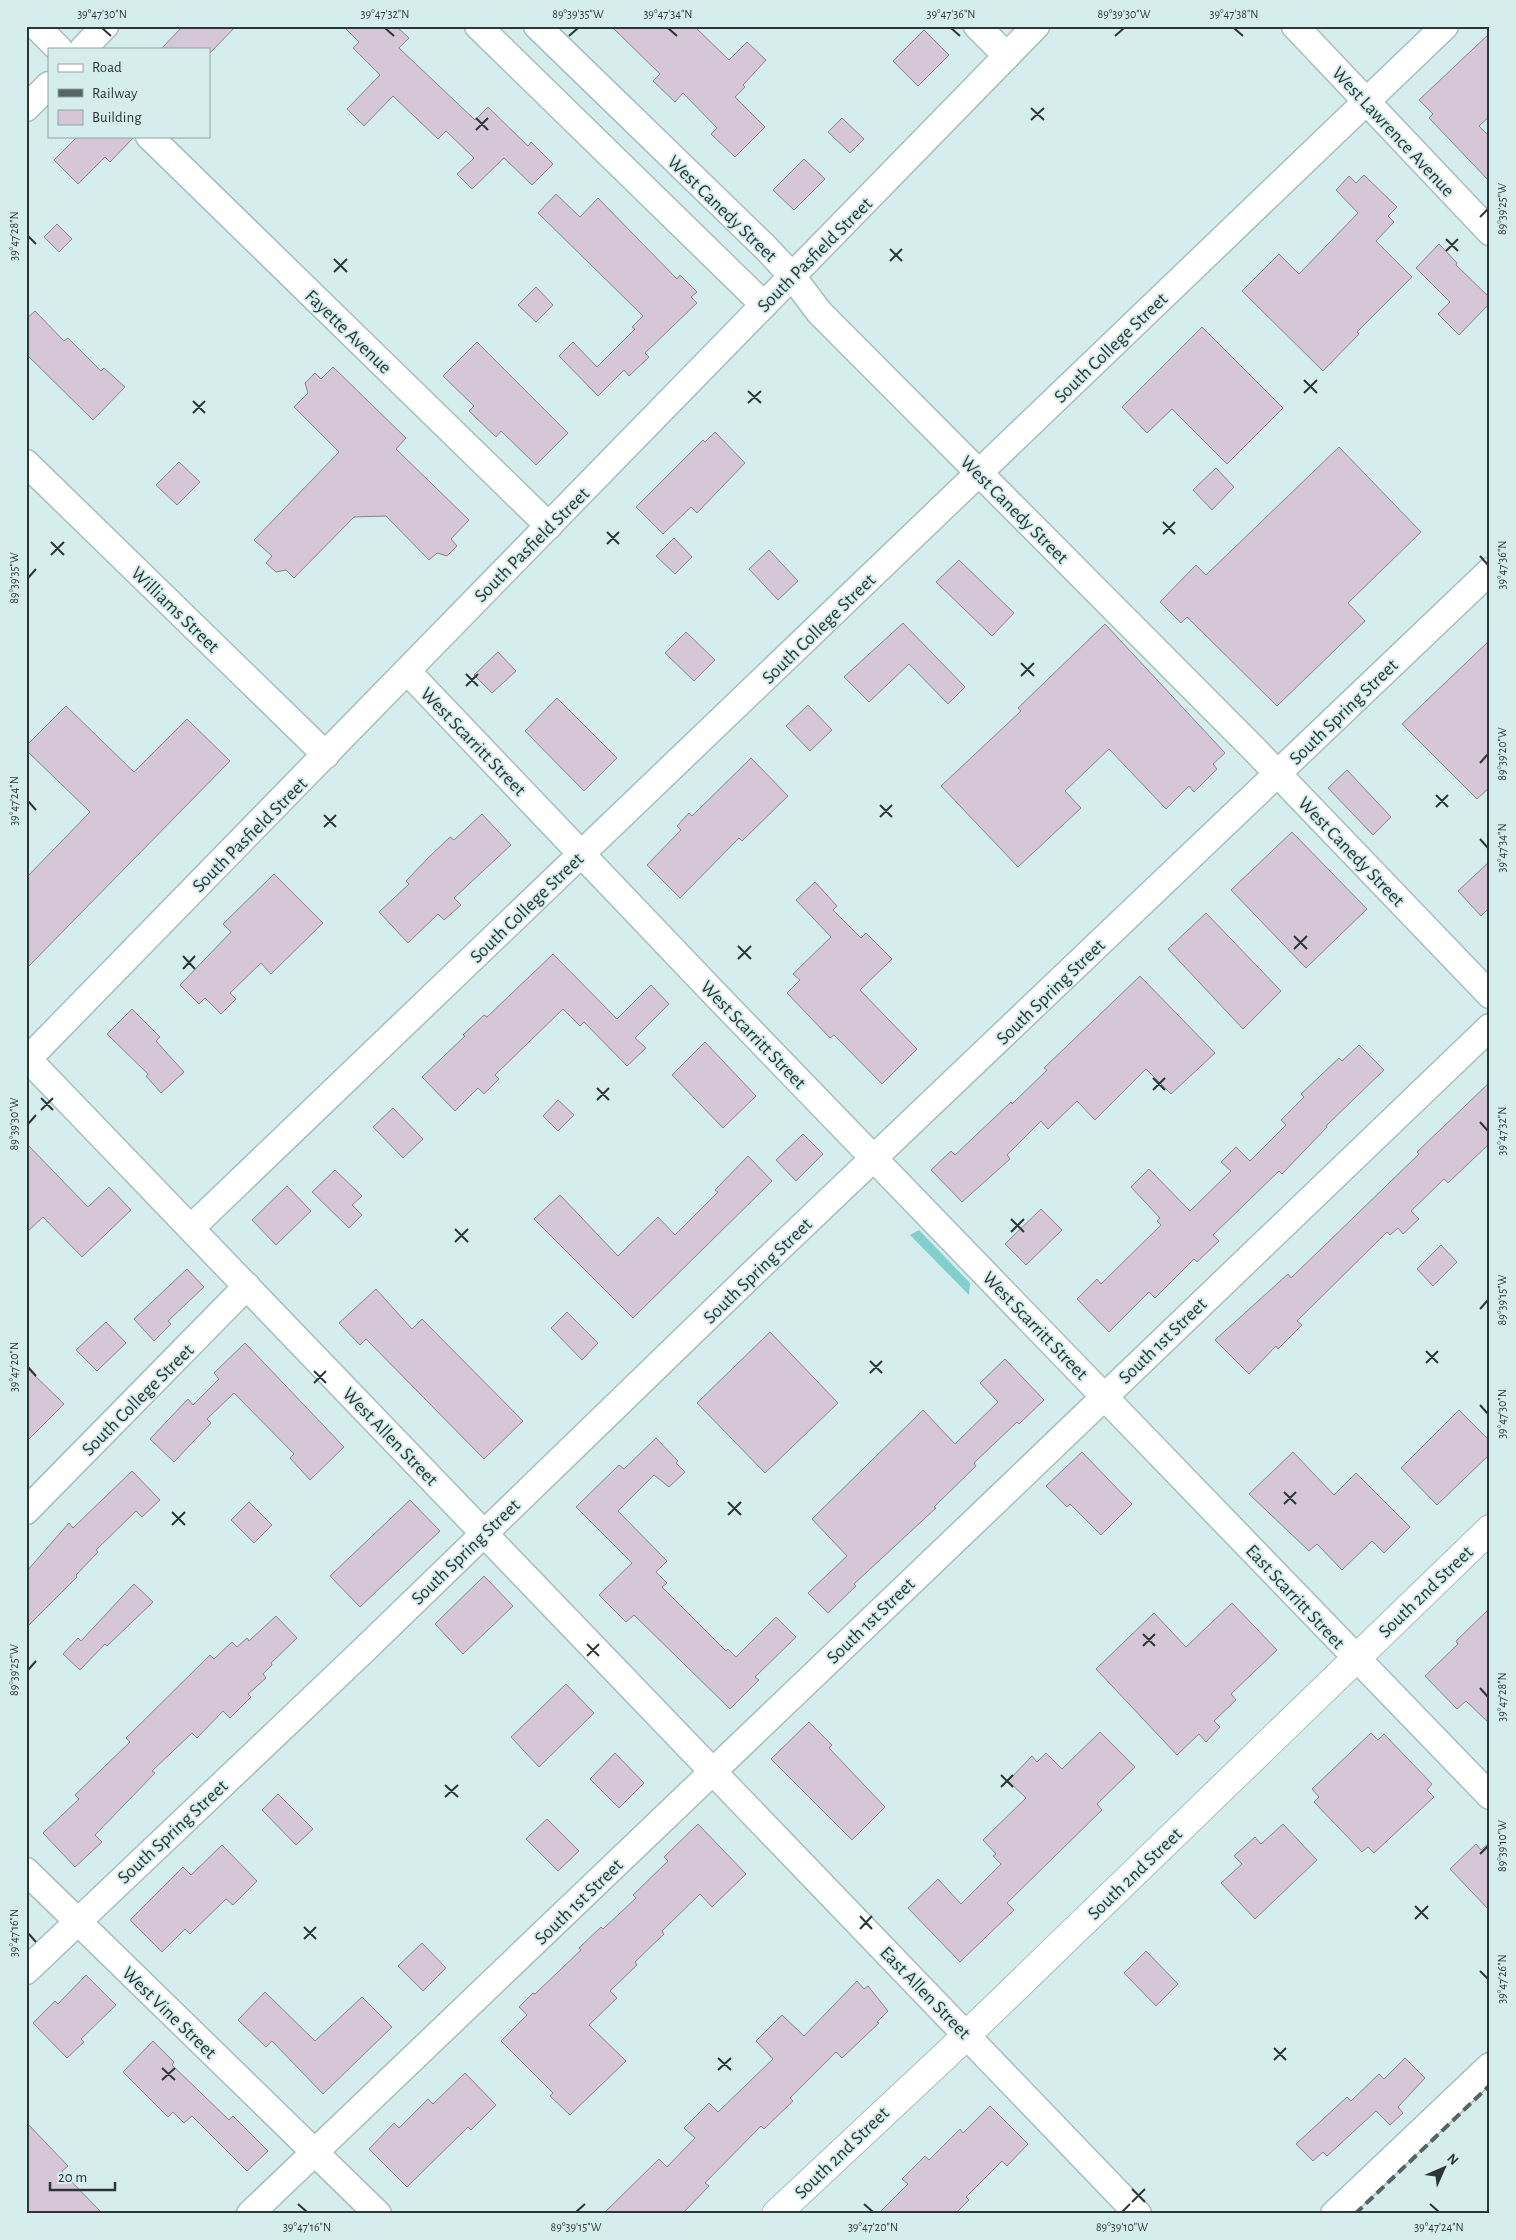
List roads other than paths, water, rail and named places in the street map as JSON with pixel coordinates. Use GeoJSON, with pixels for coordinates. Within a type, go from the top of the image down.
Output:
{"type":"FeatureCollection","features":[{"type":"Feature","properties":{"kind":"main road","name":"South 2nd Street"},"geometry":{"type":"LineString","coordinates":[[776,2214],[967,2034],[1490,1529]]}},
{"type":"Feature","properties":{"kind":"street"},"geometry":{"type":"LineString","coordinates":[[36,26],[58,48]]}},
{"type":"Feature","properties":{"kind":"street"},"geometry":{"type":"LineString","coordinates":[[84,48],[105,26]]}},
{"type":"Feature","properties":{"kind":"street"},"geometry":{"type":"LineString","coordinates":[[478,26],[764,305]]}},
{"type":"Feature","properties":{"kind":"street","name":"West Canedy Street"},"geometry":{"type":"LineString","coordinates":[[537,26],[792,276],[819,312],[1278,773],[1490,995]]}},
{"type":"Feature","properties":{"kind":"street"},"geometry":{"type":"LineString","coordinates":[[977,26],[1007,56]]}},
{"type":"Feature","properties":{"kind":"street","name":"South Pasfield Street"},"geometry":{"type":"LineString","coordinates":[[27,1059],[1036,26]]}},
{"type":"Feature","properties":{"kind":"street","name":"South College Street"},"geometry":{"type":"LineString","coordinates":[[191,1228],[1445,26]]}},
{"type":"Feature","properties":{"kind":"street","name":"West Lawrence Avenue"},"geometry":{"type":"LineString","coordinates":[[1295,28],[1490,232]]}},
{"type":"Feature","properties":{"kind":"street"},"geometry":{"type":"LineString","coordinates":[[26,108],[48,86]]}},
{"type":"Feature","properties":{"kind":"street","name":"Fayette Avenue"},"geometry":{"type":"LineString","coordinates":[[151,138],[549,526]]}},
{"type":"Feature","properties":{"kind":"street","name":"Williams Street"},"geometry":{"type":"LineString","coordinates":[[26,463],[326,755]]}},
{"type":"Feature","properties":{"kind":"street","name":"South Spring Street"},"geometry":{"type":"LineString","coordinates":[[26,1971],[485,1533],[751,1275],[874,1160],[1490,571]]}},
{"type":"Feature","properties":{"kind":"street","name":"West Scarritt Street"},"geometry":{"type":"LineString","coordinates":[[407,671],[874,1160],[1104,1395]]}},
{"type":"Feature","properties":{"kind":"street","name":"South 1st Street"},"geometry":{"type":"LineString","coordinates":[[250,2214],[1490,1027]]}},
{"type":"Feature","properties":{"kind":"street","name":"West Allen Street"},"geometry":{"type":"LineString","coordinates":[[27,1059],[714,1771]]}},
{"type":"Feature","properties":{"kind":"street","name":"South College Street"},"geometry":{"type":"LineString","coordinates":[[26,1511],[247,1286]]}},
{"type":"Feature","properties":{"kind":"street","name":"East Scarritt Street"},"geometry":{"type":"LineString","coordinates":[[1104,1395],[1356,1659],[1490,1796]]}},
{"type":"Feature","properties":{"kind":"street","name":"East Allen Street"},"geometry":{"type":"LineString","coordinates":[[714,1771],[1138,2214]]}},
{"type":"Feature","properties":{"kind":"street","name":"West Vine Street"},"geometry":{"type":"LineString","coordinates":[[26,1871],[378,2214]]}},
{"type":"Feature","properties":{"kind":"street"},"geometry":{"type":"LineString","coordinates":[[1334,2214],[1490,2066]]}},
{"type":"Feature","properties":{"kind":"railway"},"geometry":{"type":"LineString","coordinates":[[1355,2214],[1490,2085]]}}]}
